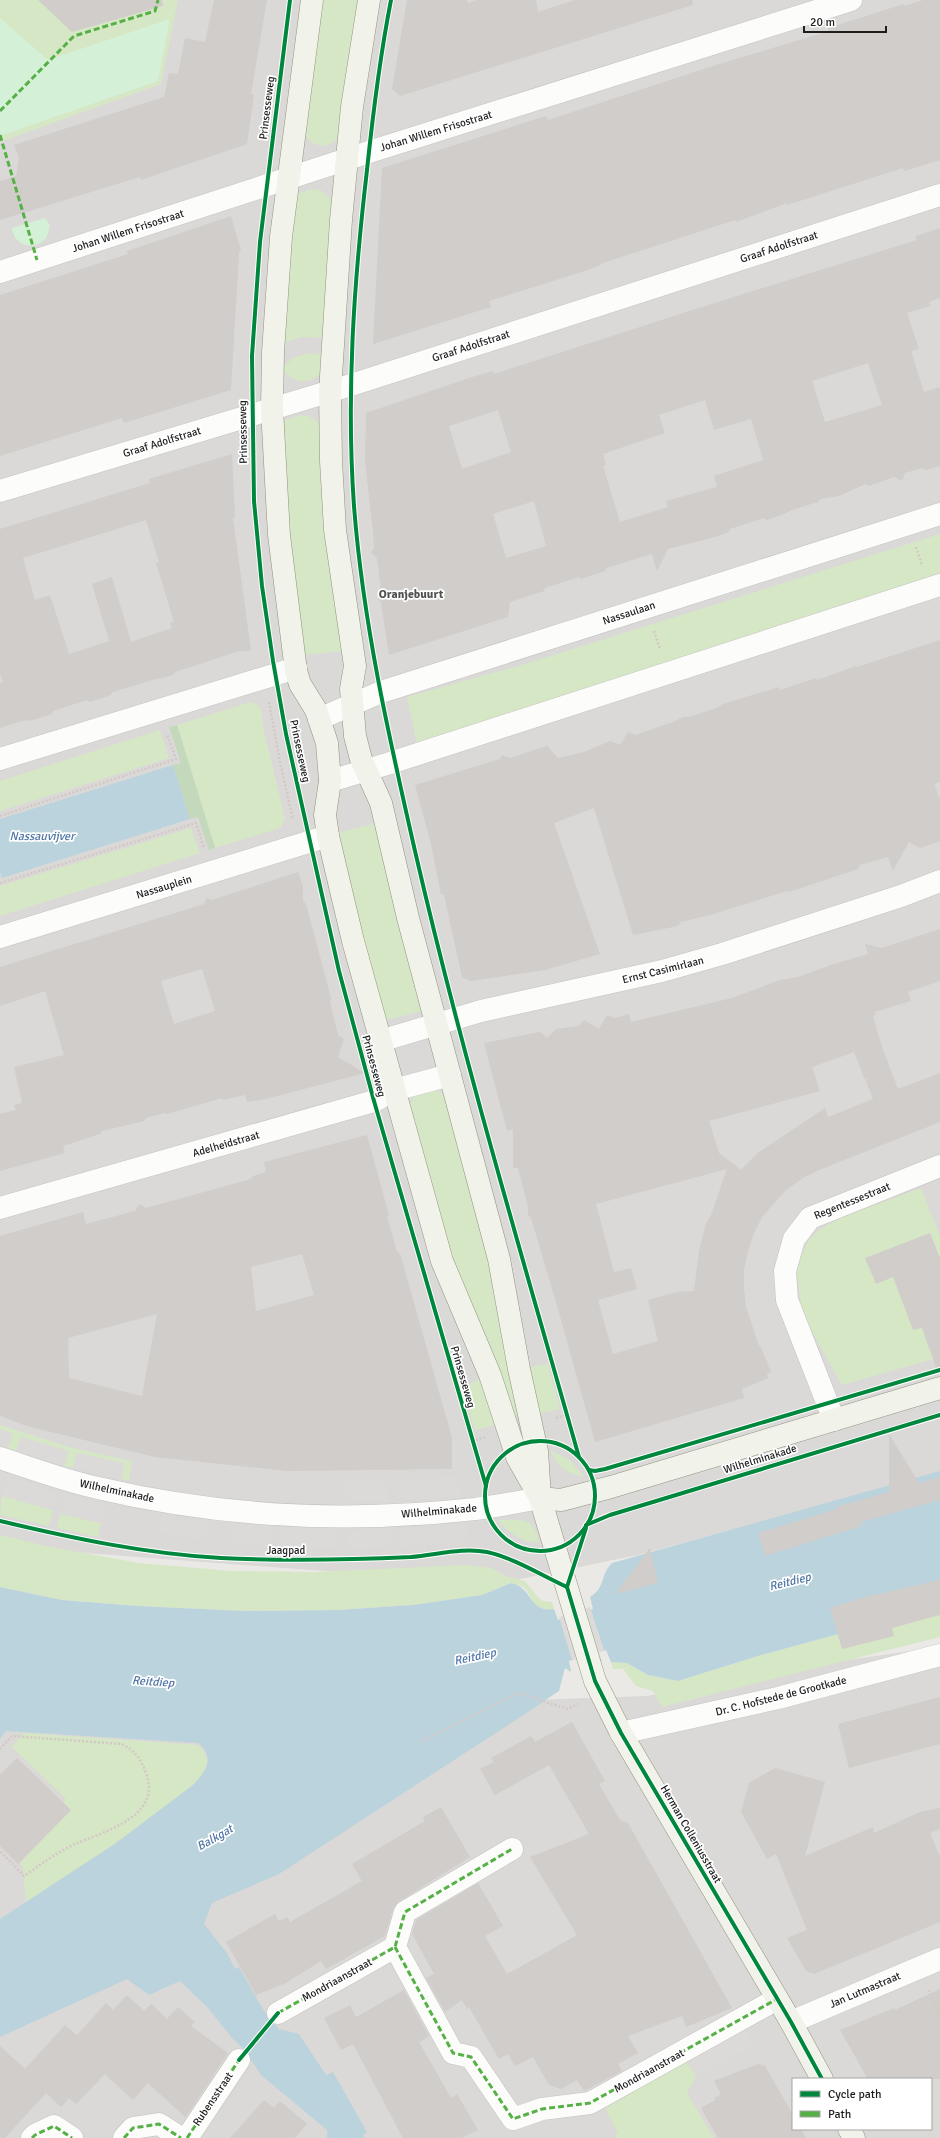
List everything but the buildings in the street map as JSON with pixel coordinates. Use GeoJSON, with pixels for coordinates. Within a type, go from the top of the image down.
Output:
{"type":"FeatureCollection","features":[{"type":"Feature","properties":{"kind":"street","name":"Prinsesseweg"},"geometry":{"type":"LineString","coordinates":[[312,0],[288,179],[276,296],[272,409],[279,535],[296,668],[300,684],[319,719],[327,743],[330,780],[325,815],[328,836],[353,941],[442,1260],[490,1375],[517,1457],[540,1498]]}},
{"type":"Feature","properties":{"kind":"street"},"geometry":{"type":"LineString","coordinates":[[370,0],[360,56],[347,159],[336,282],[330,392],[331,461],[335,530],[355,666],[351,690],[355,736],[365,770],[381,803],[436,1025],[499,1259],[518,1370],[538,1451],[540,1498]]}},
{"type":"Feature","properties":{"kind":"street","name":"Johan Willem Frisostraat"},"geometry":{"type":"LineString","coordinates":[[0,272],[347,159],[851,0]]}},
{"type":"Feature","properties":{"kind":"street","name":"Graaf Adolfstraat"},"geometry":{"type":"LineString","coordinates":[[0,491],[330,392],[940,194]]}},
{"type":"Feature","properties":{"kind":"street","name":"Nassaulaan"},"geometry":{"type":"LineString","coordinates":[[319,719],[381,692],[940,514]]}},
{"type":"Feature","properties":{"kind":"street"},"geometry":{"type":"LineString","coordinates":[[330,780],[667,674],[935,587]]}},
{"type":"Feature","properties":{"kind":"street"},"geometry":{"type":"LineString","coordinates":[[0,759],[296,668]]}},
{"type":"Feature","properties":{"kind":"street","name":"Nassauplein"},"geometry":{"type":"LineString","coordinates":[[0,937],[328,836]]}},
{"type":"Feature","properties":{"kind":"street","name":"Ernst Casimirlaan"},"geometry":{"type":"LineString","coordinates":[[380,1041],[481,1011],[662,971],[722,954],[940,882]]}},
{"type":"Feature","properties":{"kind":"street","name":"Adelheidstraat"},"geometry":{"type":"LineString","coordinates":[[0,1208],[374,1101],[394,1090],[450,1075]]}},
{"type":"Feature","properties":{"kind":"street","name":"Regentessestraat"},"geometry":{"type":"LineString","coordinates":[[834,1420],[787,1300],[785,1271],[794,1240],[810,1218],[940,1166]]}},
{"type":"Feature","properties":{"kind":"street","name":"Wilhelminakade"},"geometry":{"type":"LineString","coordinates":[[0,1458],[60,1478],[99,1488],[181,1503],[272,1514],[385,1515],[475,1509],[540,1498],[550,1500],[567,1498],[940,1388]]}},
{"type":"Feature","properties":{"kind":"street","name":"Herman Colleniusstraat"},"geometry":{"type":"LineString","coordinates":[[540,1498],[595,1681],[621,1733],[791,2022],[821,2078]]}},
{"type":"Feature","properties":{"kind":"street","name":"Dr. C. Hofstede de Grootkade"},"geometry":{"type":"LineString","coordinates":[[621,1733],[778,1698],[940,1655]]}},
{"type":"Feature","properties":{"kind":"street"},"geometry":{"type":"LineString","coordinates":[[395,1947],[405,1912],[512,1848]]}},
{"type":"Feature","properties":{"kind":"street","name":"Mondriaanstraat"},"geometry":{"type":"LineString","coordinates":[[278,2013],[395,1947],[453,2053],[471,2057],[513,2119],[542,2109],[590,2103],[777,1999]]}},
{"type":"Feature","properties":{"kind":"street","name":"Jan Lutmastraat"},"geometry":{"type":"LineString","coordinates":[[791,2022],[940,1959]]}},
{"type":"Feature","properties":{"kind":"street","name":"Rubensstraat"},"geometry":{"type":"LineString","coordinates":[[187,2138],[239,2060]]}},
{"type":"Feature","properties":{"kind":"street"},"geometry":{"type":"LineString","coordinates":[[124,2138],[134,2128],[159,2124],[181,2138]]}},
{"type":"Feature","properties":{"kind":"street"},"geometry":{"type":"LineString","coordinates":[[32,2138],[35,2134],[54,2126],[72,2138]]}},
{"type":"Feature","properties":{"kind":"path"},"geometry":{"type":"LineString","coordinates":[[908,524],[935,587]]}},
{"type":"Feature","properties":{"kind":"path"},"geometry":{"type":"LineString","coordinates":[[647,608],[667,674]]}},
{"type":"Feature","properties":{"kind":"path"},"geometry":{"type":"LineString","coordinates":[[269,699],[280,762],[294,824]]}},
{"type":"Feature","properties":{"kind":"path"},"geometry":{"type":"LineString","coordinates":[[0,816],[176,760],[166,732]]}},
{"type":"Feature","properties":{"kind":"path"},"geometry":{"type":"LineString","coordinates":[[0,883],[196,823],[205,850]]}},
{"type":"Feature","properties":{"kind":"path"},"geometry":{"type":"LineString","coordinates":[[565,1408],[569,1422]]}},
{"type":"Feature","properties":{"kind":"path"},"geometry":{"type":"LineString","coordinates":[[470,1433],[474,1448]]}},
{"type":"Feature","properties":{"kind":"path"},"geometry":{"type":"LineString","coordinates":[[420,1742],[519,1692],[567,1708]]}},
{"type":"Feature","properties":{"kind":"path"},"geometry":{"type":"LineString","coordinates":[[0,1749],[12,1736],[122,1744],[135,1751],[149,1780],[148,1798],[136,1814],[119,1827],[72,1845],[24,1876],[0,1851]]}},
{"type":"Feature","properties":{"kind":"shaded area"},"geometry":{"type":"Polygon","coordinates":[[[0,0],[940,0],[940,1473],[638,1555],[496,1584],[6,1547],[0,1544],[0,0]]]}},
{"type":"Feature","properties":{"kind":"shaded area"},"geometry":{"type":"Polygon","coordinates":[[[0,1429],[13,1434],[8,1448],[0,1445],[0,1429]]]}},
{"type":"Feature","properties":{"kind":"shaded area"},"geometry":{"type":"Polygon","coordinates":[[[21,1437],[68,1451],[64,1466],[16,1451],[21,1437]]]}},
{"type":"Feature","properties":{"kind":"shaded area"},"geometry":{"type":"Polygon","coordinates":[[[77,1453],[124,1463],[121,1479],[73,1468],[77,1453]]]}},
{"type":"Feature","properties":{"kind":"shaded area"},"geometry":{"type":"Polygon","coordinates":[[[457,1476],[461,1496],[398,1500],[397,1481],[457,1476]]]}},
{"type":"Feature","properties":{"kind":"shaded area"},"geometry":{"type":"Polygon","coordinates":[[[7,1477],[57,1493],[53,1510],[2,1496],[7,1477]]]}},
{"type":"Feature","properties":{"kind":"shaded area"},"geometry":{"type":"Polygon","coordinates":[[[387,1481],[388,1501],[346,1501],[346,1482],[387,1481]]]}},
{"type":"Feature","properties":{"kind":"shaded area"},"geometry":{"type":"Polygon","coordinates":[[[65,1495],[104,1504],[101,1523],[60,1514],[65,1495]]]}},
{"type":"Feature","properties":{"kind":"shaded area"},"geometry":{"type":"Polygon","coordinates":[[[162,1515],[207,1522],[205,1540],[159,1533],[162,1515]]]}},
{"type":"Feature","properties":{"kind":"shaded area"},"geometry":{"type":"Polygon","coordinates":[[[467,1523],[469,1541],[400,1547],[399,1528],[467,1523]]]}},
{"type":"Feature","properties":{"kind":"shaded area"},"geometry":{"type":"Polygon","coordinates":[[[234,1525],[272,1527],[271,1547],[232,1544],[234,1525]]]}},
{"type":"Feature","properties":{"kind":"shaded area"},"geometry":{"type":"Polygon","coordinates":[[[280,1528],[335,1531],[335,1548],[278,1547],[280,1528]]]}},
{"type":"Feature","properties":{"kind":"shaded area"},"geometry":{"type":"Polygon","coordinates":[[[390,1529],[391,1547],[347,1549],[347,1531],[390,1529]]]}},
{"type":"Feature","properties":{"kind":"shaded area"},"geometry":{"type":"Polygon","coordinates":[[[940,1647],[940,2138],[0,2138],[0,1688],[176,1712],[647,1696],[796,1667],[940,1647]]]}},
{"type":"Feature","properties":{"kind":"shaded area"},"geometry":{"type":"Polygon","coordinates":[[[745,2030],[753,2046],[696,2077],[687,2061],[745,2030]]]}},
{"type":"Feature","properties":{"kind":"green space"},"geometry":{"type":"Polygon","coordinates":[[[0,0],[178,0],[161,84],[0,142],[0,0]]]}},
{"type":"Feature","properties":{"kind":"green space"},"geometry":{"type":"Polygon","coordinates":[[[320,0],[361,0],[341,135],[331,143],[321,146],[311,142],[303,132],[320,0]]]}},
{"type":"Feature","properties":{"kind":"green space"},"geometry":{"type":"Polygon","coordinates":[[[0,18],[48,60],[170,19],[158,81],[0,136],[0,18]]]}},
{"type":"Feature","properties":{"kind":"green space"},"geometry":{"type":"Polygon","coordinates":[[[314,189],[322,191],[334,203],[325,338],[302,337],[280,344],[293,200],[299,193],[314,189]]]}},
{"type":"Feature","properties":{"kind":"green space"},"geometry":{"type":"Polygon","coordinates":[[[45,218],[50,225],[47,237],[41,242],[36,245],[25,245],[16,239],[12,228],[45,218]]]}},
{"type":"Feature","properties":{"kind":"green space"},"geometry":{"type":"Polygon","coordinates":[[[310,353],[325,356],[323,371],[313,379],[307,381],[296,380],[282,368],[294,357],[310,353]]]}},
{"type":"Feature","properties":{"kind":"green space"},"geometry":{"type":"Polygon","coordinates":[[[301,415],[309,416],[321,425],[344,651],[302,655],[293,596],[280,427],[286,420],[301,415]]]}},
{"type":"Feature","properties":{"kind":"green space"},"geometry":{"type":"Polygon","coordinates":[[[940,534],[940,573],[417,744],[407,697],[522,665],[940,534]]]}},
{"type":"Feature","properties":{"kind":"green space"},"geometry":{"type":"Polygon","coordinates":[[[251,702],[259,706],[261,710],[263,727],[285,819],[281,827],[277,829],[215,848],[177,725],[251,702]]]}},
{"type":"Feature","properties":{"kind":"green space"},"geometry":{"type":"Polygon","coordinates":[[[177,725],[215,848],[209,850],[198,817],[190,819],[173,765],[181,763],[169,727],[177,725]]]}},
{"type":"Feature","properties":{"kind":"green space"},"geometry":{"type":"Polygon","coordinates":[[[160,730],[169,758],[0,811],[0,781],[160,730]]]}},
{"type":"Feature","properties":{"kind":"green space"},"geometry":{"type":"Polygon","coordinates":[[[378,823],[426,1010],[383,1021],[337,833],[378,823]]]}},
{"type":"Feature","properties":{"kind":"green space"},"geometry":{"type":"Polygon","coordinates":[[[191,828],[200,853],[0,916],[0,886],[191,828]]]}},
{"type":"Feature","properties":{"kind":"green space"},"geometry":{"type":"Polygon","coordinates":[[[431,1088],[439,1091],[446,1098],[492,1261],[519,1415],[513,1417],[455,1275],[408,1108],[415,1094],[431,1088]]]}},
{"type":"Feature","properties":{"kind":"green space"},"geometry":{"type":"Polygon","coordinates":[[[921,1188],[940,1237],[940,1357],[842,1385],[802,1314],[797,1272],[802,1254],[808,1241],[820,1229],[840,1218],[921,1188]]]}},
{"type":"Feature","properties":{"kind":"green space"},"geometry":{"type":"Polygon","coordinates":[[[548,1364],[560,1409],[537,1414],[525,1368],[548,1364]]]}},
{"type":"Feature","properties":{"kind":"green space"},"geometry":{"type":"Polygon","coordinates":[[[483,1378],[498,1424],[475,1430],[462,1387],[483,1378]]]}},
{"type":"Feature","properties":{"kind":"green space"},"geometry":{"type":"Polygon","coordinates":[[[0,1425],[69,1447],[132,1461],[129,1480],[121,1479],[124,1463],[77,1453],[73,1468],[64,1466],[68,1451],[21,1437],[16,1451],[8,1448],[13,1434],[0,1429],[0,1425]]]}},
{"type":"Feature","properties":{"kind":"green space"},"geometry":{"type":"Polygon","coordinates":[[[550,1450],[570,1460],[584,1477],[563,1468],[556,1461],[550,1450]]]}},
{"type":"Feature","properties":{"kind":"green space"},"geometry":{"type":"Polygon","coordinates":[[[2,1496],[53,1510],[49,1526],[0,1515],[2,1496]]]}},
{"type":"Feature","properties":{"kind":"green space"},"geometry":{"type":"Polygon","coordinates":[[[60,1514],[101,1523],[98,1537],[57,1528],[60,1514]]]}},
{"type":"Feature","properties":{"kind":"green space"},"geometry":{"type":"Polygon","coordinates":[[[498,1520],[520,1520],[530,1523],[537,1534],[539,1543],[521,1539],[511,1533],[498,1520]]]}},
{"type":"Feature","properties":{"kind":"green space"},"geometry":{"type":"Polygon","coordinates":[[[0,1535],[46,1546],[139,1563],[232,1571],[316,1572],[464,1565],[491,1568],[508,1577],[525,1581],[542,1601],[552,1602],[554,1609],[546,1610],[536,1606],[523,1587],[511,1583],[482,1595],[413,1605],[336,1610],[244,1611],[138,1606],[62,1600],[0,1587],[0,1535]]]}},
{"type":"Feature","properties":{"kind":"green space"},"geometry":{"type":"Polygon","coordinates":[[[940,1606],[940,1637],[662,1707],[653,1691],[636,1686],[623,1669],[613,1669],[611,1662],[627,1663],[648,1675],[678,1681],[758,1656],[940,1606]]]}},
{"type":"Feature","properties":{"kind":"green space"},"geometry":{"type":"Polygon","coordinates":[[[24,1733],[198,1745],[203,1750],[207,1761],[204,1771],[193,1786],[115,1844],[26,1904],[23,1867],[20,1863],[70,1811],[62,1804],[66,1799],[12,1747],[24,1733]]]}},
{"type":"Feature","properties":{"kind":"green space"},"geometry":{"type":"Polygon","coordinates":[[[687,2061],[696,2077],[687,2093],[714,2138],[616,2138],[615,2135],[618,2133],[605,2108],[687,2061]]]}},
{"type":"Feature","properties":{"kind":"water","name":"Nassauvijver"},"geometry":{"type":"Polygon","coordinates":[[[173,765],[190,819],[2,878],[0,872],[0,819],[173,765]]]}},
{"type":"Feature","properties":{"kind":"water"},"geometry":{"type":"Polygon","coordinates":[[[940,1471],[940,1606],[758,1656],[678,1681],[648,1675],[627,1663],[611,1662],[606,1650],[569,1661],[571,1672],[565,1668],[559,1691],[279,1874],[212,1903],[204,1924],[227,1953],[235,1969],[239,1967],[264,2011],[279,2029],[299,2034],[326,2075],[333,2072],[367,2132],[363,2135],[365,2138],[327,2138],[327,2130],[261,2075],[244,2049],[233,2039],[208,2008],[180,1981],[149,1995],[127,1979],[0,2037],[0,1919],[116,1843],[193,1785],[205,1770],[208,1759],[207,1754],[198,1743],[6,1731],[0,1739],[0,1587],[62,1600],[138,1606],[244,1611],[336,1610],[413,1605],[482,1595],[511,1583],[518,1585],[523,1589],[539,1607],[554,1609],[558,1620],[593,1609],[590,1597],[599,1589],[605,1572],[612,1563],[940,1471]]]}},
{"type":"Feature","properties":{"kind":"pier"},"geometry":{"type":"Polygon","coordinates":[[[590,1607],[604,1650],[599,1652],[602,1661],[579,1668],[576,1659],[572,1660],[559,1617],[590,1607]]]}},
{"type":"Feature","properties":{"kind":"marked path"},"geometry":{"type":"LineString","coordinates":[[0,111],[74,36],[155,11],[158,0]]}},
{"type":"Feature","properties":{"kind":"marked path"},"geometry":{"type":"LineString","coordinates":[[0,135],[37,260]]}},
{"type":"Feature","properties":{"kind":"marked path"},"geometry":{"type":"LineString","coordinates":[[278,2013],[395,1947],[405,1912],[512,1849]]}},
{"type":"Feature","properties":{"kind":"marked path"},"geometry":{"type":"LineString","coordinates":[[395,1947],[453,2053],[471,2057],[513,2119],[542,2109],[590,2103],[777,1999]]}},
{"type":"Feature","properties":{"kind":"marked path"},"geometry":{"type":"LineString","coordinates":[[187,2138],[239,2060]]}},
{"type":"Feature","properties":{"kind":"marked path"},"geometry":{"type":"LineString","coordinates":[[124,2138],[133,2128],[159,2124],[181,2138]]}},
{"type":"Feature","properties":{"kind":"marked path"},"geometry":{"type":"LineString","coordinates":[[32,2138],[54,2126],[72,2138]]}},
{"type":"Feature","properties":{"kind":"cycle path"},"geometry":{"type":"LineString","coordinates":[[290,0],[260,242],[252,356],[254,501],[262,586],[286,734],[339,971],[374,1101],[486,1486]]}},
{"type":"Feature","properties":{"kind":"cycle path"},"geometry":{"type":"LineString","coordinates":[[391,0],[374,106],[362,212],[355,296],[351,380],[351,422],[354,506],[358,550],[370,637],[378,680],[433,927],[493,1155],[579,1457]]}},
{"type":"Feature","properties":{"kind":"cycle path"},"geometry":{"type":"LineString","coordinates":[[589,1470],[595,1471],[605,1469],[940,1370]]}},
{"type":"Feature","properties":{"kind":"cycle path"},"geometry":{"type":"LineString","coordinates":[[586,1525],[610,1515],[940,1415]]}},
{"type":"Feature","properties":{"kind":"cycle path"},"geometry":{"type":"LineString","coordinates":[[540,1441],[561,1445],[579,1457],[591,1475],[595,1496],[591,1517],[579,1535],[561,1547],[540,1551],[519,1547],[501,1535],[489,1517],[485,1496],[489,1475],[501,1457],[519,1445],[540,1441]]}},
{"type":"Feature","properties":{"kind":"cycle path","name":"Jaagpad"},"geometry":{"type":"LineString","coordinates":[[0,1521],[82,1539],[137,1549],[221,1558],[292,1560],[364,1559],[411,1557],[469,1550],[487,1552],[507,1558],[567,1587]]}},
{"type":"Feature","properties":{"kind":"cycle path"},"geometry":{"type":"LineString","coordinates":[[567,1587],[586,1528]]}},
{"type":"Feature","properties":{"kind":"cycle path"},"geometry":{"type":"LineString","coordinates":[[567,1587],[595,1681],[621,1733],[791,2022],[821,2078]]}},
{"type":"Feature","properties":{"kind":"cycle path"},"geometry":{"type":"LineString","coordinates":[[239,2060],[278,2013]]}},
{"type":"Feature","properties":{"kind":"district","name":"Oranjebuurt"},"geometry":{"type":"Point","coordinates":[411,594]}},
{"type":"Feature","properties":{"kind":"water label","name":"Reitdiep"},"geometry":{"type":"Point","coordinates":[790,1582]}},
{"type":"Feature","properties":{"kind":"water label","name":"Reitdiep"},"geometry":{"type":"Point","coordinates":[475,1657]}},
{"type":"Feature","properties":{"kind":"water label","name":"Reitdiep"},"geometry":{"type":"Point","coordinates":[153,1682]}},
{"type":"Feature","properties":{"kind":"water label","name":"Balkgat"},"geometry":{"type":"Point","coordinates":[215,1838]}}]}
